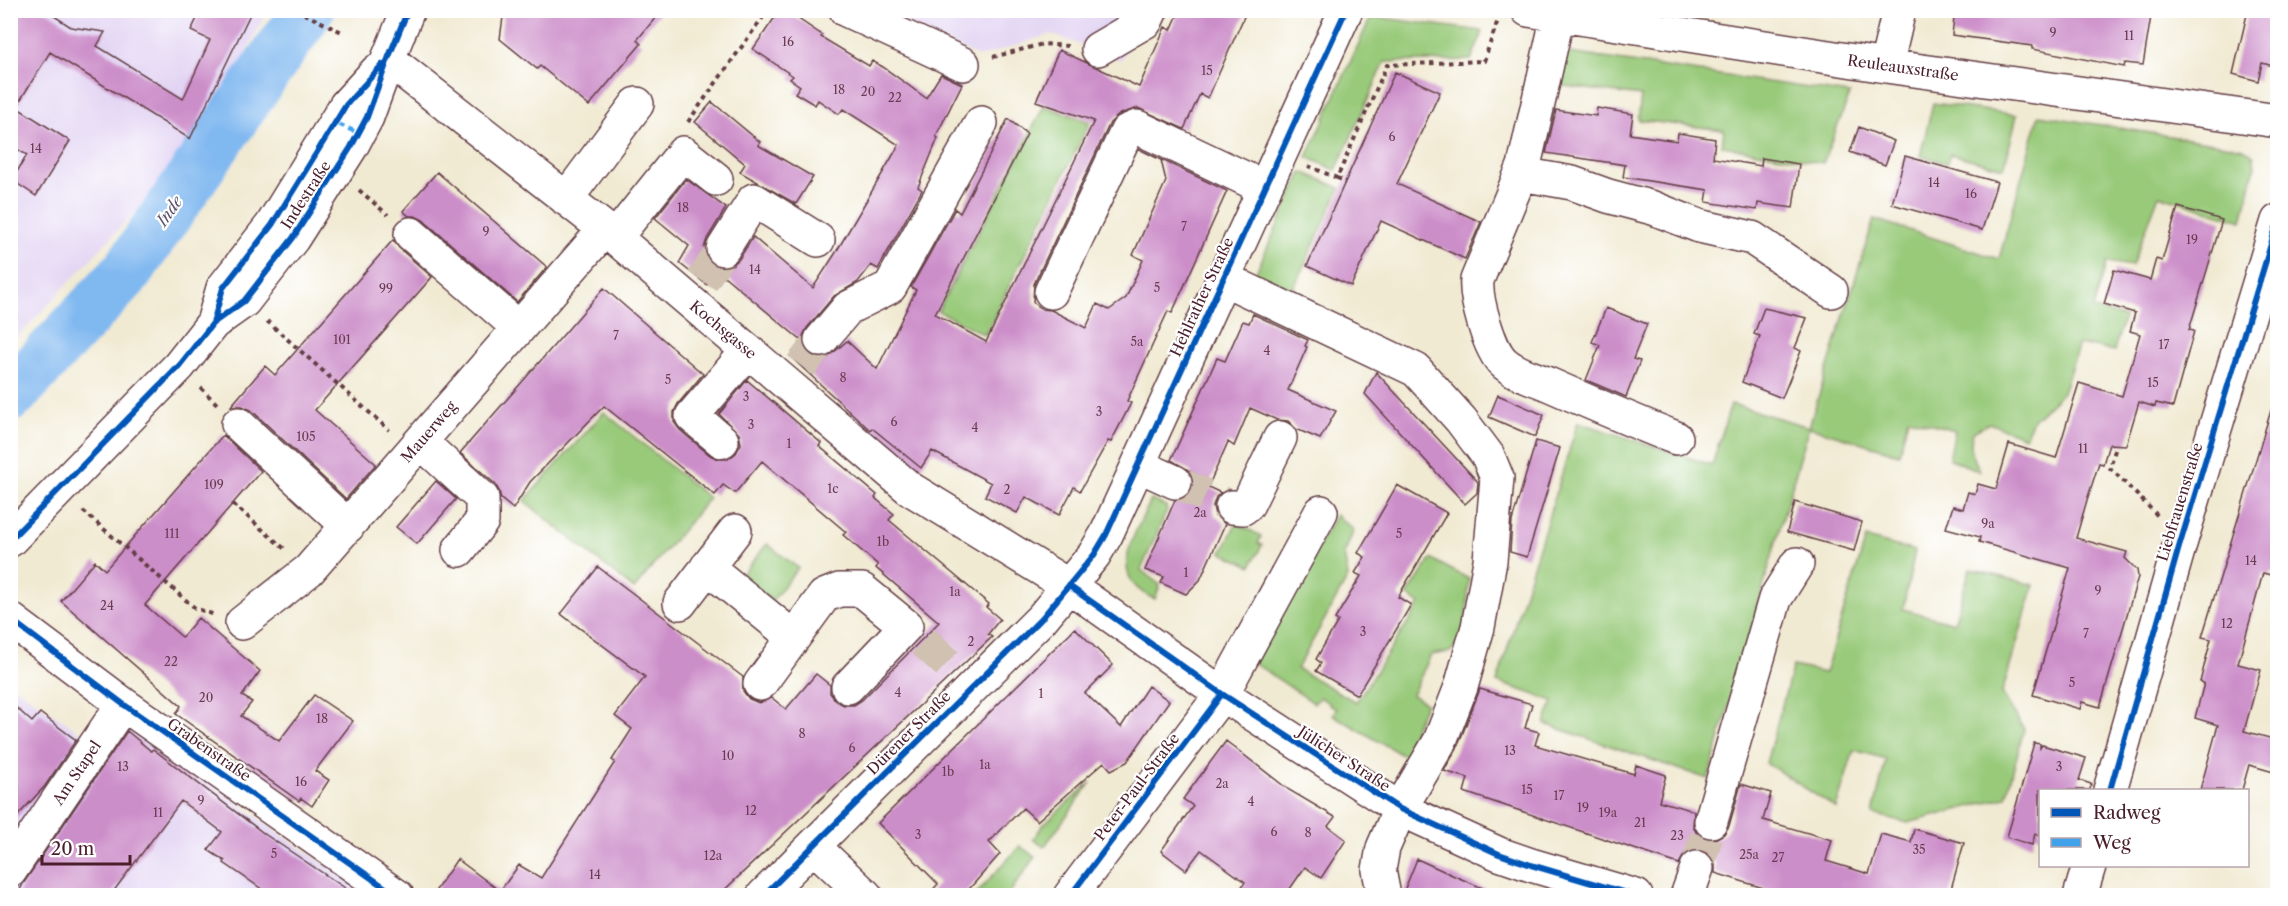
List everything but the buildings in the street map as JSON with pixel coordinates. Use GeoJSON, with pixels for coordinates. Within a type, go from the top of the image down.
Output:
{"type":"FeatureCollection","features":[{"type":"Feature","properties":{"kind":"street","name":"Indestraße"},"geometry":{"type":"LineString","coordinates":[[10,540],[179,366],[213,323],[244,301],[293,238],[367,117],[408,10]]}},
{"type":"Feature","properties":{"kind":"street"},"geometry":{"type":"LineString","coordinates":[[846,10],[963,64]]}},
{"type":"Feature","properties":{"kind":"street"},"geometry":{"type":"LineString","coordinates":[[1098,49],[1146,21],[1151,10]]}},
{"type":"Feature","properties":{"kind":"street","name":"Hehlrather Straße"},"geometry":{"type":"LineString","coordinates":[[1069,586],[1094,555],[1106,535],[1346,10]]}},
{"type":"Feature","properties":{"kind":"street"},"geometry":{"type":"LineString","coordinates":[[1886,66],[1899,10]]}},
{"type":"Feature","properties":{"kind":"street"},"geometry":{"type":"LineString","coordinates":[[1543,13],[1524,166],[1477,280],[1476,291],[1479,305],[1495,352],[1503,362],[1514,369],[1676,438]]}},
{"type":"Feature","properties":{"kind":"street","name":"Reuleauxstraße"},"geometry":{"type":"LineString","coordinates":[[1543,13],[1593,15],[1886,66],[2277,121]]}},
{"type":"Feature","properties":{"kind":"street","name":"Indestraße"},"geometry":{"type":"LineString","coordinates":[[213,323],[223,288],[272,225],[346,105],[388,59]]}},
{"type":"Feature","properties":{"kind":"street","name":"Kochsgasse"},"geometry":{"type":"LineString","coordinates":[[388,59],[610,233],[695,290],[748,351],[794,375],[909,488],[1069,586]]}},
{"type":"Feature","properties":{"kind":"street"},"geometry":{"type":"LineString","coordinates":[[566,199],[637,104]]}},
{"type":"Feature","properties":{"kind":"street"},"geometry":{"type":"LineString","coordinates":[[821,340],[848,308],[890,287],[981,123]]}},
{"type":"Feature","properties":{"kind":"street"},"geometry":{"type":"LineString","coordinates":[[1051,292],[1127,131],[1137,127],[1265,188]]}},
{"type":"Feature","properties":{"kind":"street","name":"Mauerweg"},"geometry":{"type":"LineString","coordinates":[[242,623],[309,570],[519,328],[683,153],[716,179]]}},
{"type":"Feature","properties":{"kind":"street"},"geometry":{"type":"LineString","coordinates":[[1521,174],[1572,183],[1660,210],[1699,226],[1752,238],[1830,291]]}},
{"type":"Feature","properties":{"kind":"street"},"geometry":{"type":"LineString","coordinates":[[723,249],[754,200],[818,240]]}},
{"type":"Feature","properties":{"kind":"street","name":"Liebfrauenstraße"},"geometry":{"type":"LineString","coordinates":[[2110,789],[2179,548],[2277,221]]}},
{"type":"Feature","properties":{"kind":"street"},"geometry":{"type":"LineString","coordinates":[[411,234],[519,328]]}},
{"type":"Feature","properties":{"kind":"street","name":"Jülicher Straße"},"geometry":{"type":"LineString","coordinates":[[1224,279],[1416,370],[1461,420],[1488,456],[1497,478],[1490,561],[1478,627],[1461,687],[1440,741],[1400,809]]}},
{"type":"Feature","properties":{"kind":"street"},"geometry":{"type":"LineString","coordinates":[[722,441],[692,416],[748,351]]}},
{"type":"Feature","properties":{"kind":"street"},"geometry":{"type":"LineString","coordinates":[[238,424],[348,526]]}},
{"type":"Feature","properties":{"kind":"street"},"geometry":{"type":"LineString","coordinates":[[1233,507],[1243,508],[1248,504],[1280,438]]}},
{"type":"Feature","properties":{"kind":"street"},"geometry":{"type":"LineString","coordinates":[[417,447],[482,498],[482,521],[459,550]]}},
{"type":"Feature","properties":{"kind":"street"},"geometry":{"type":"LineString","coordinates":[[1138,465],[1175,482]]}},
{"type":"Feature","properties":{"kind":"street","name":"Peter-Paul-Straße"},"geometry":{"type":"LineString","coordinates":[[1070,896],[1222,694],[1321,512]]}},
{"type":"Feature","properties":{"kind":"street"},"geometry":{"type":"LineString","coordinates":[[680,603],[735,531]]}},
{"type":"Feature","properties":{"kind":"street"},"geometry":{"type":"LineString","coordinates":[[1710,821],[1775,598],[1797,564]]}},
{"type":"Feature","properties":{"kind":"street"},"geometry":{"type":"LineString","coordinates":[[707,567],[793,637]]}},
{"type":"Feature","properties":{"kind":"street","name":"Jülicher Straße"},"geometry":{"type":"LineString","coordinates":[[1069,586],[1222,694],[1400,809],[1498,854],[1636,896]]}},
{"type":"Feature","properties":{"kind":"street","name":"Dürener Straße"},"geometry":{"type":"LineString","coordinates":[[763,896],[813,846],[965,678],[1042,618],[1069,586]]}},
{"type":"Feature","properties":{"kind":"street"},"geometry":{"type":"LineString","coordinates":[[760,684],[824,596],[839,590],[861,590],[915,633],[848,687]]}},
{"type":"Feature","properties":{"kind":"street","name":"Grabenstraße"},"geometry":{"type":"LineString","coordinates":[[10,619],[123,704],[397,896]]}},
{"type":"Feature","properties":{"kind":"street","name":"Am Stapel"},"geometry":{"type":"LineString","coordinates":[[10,872],[123,704]]}},
{"type":"Feature","properties":{"kind":"street"},"geometry":{"type":"LineString","coordinates":[[1384,896],[1379,870],[1383,848],[1400,809]]}},
{"type":"Feature","properties":{"kind":"street"},"geometry":{"type":"LineString","coordinates":[[813,846],[866,896]]}},
{"type":"Feature","properties":{"kind":"street"},"geometry":{"type":"LineString","coordinates":[[2080,896],[2089,867]]}},
{"type":"Feature","properties":{"kind":"path"},"geometry":{"type":"LineString","coordinates":[[296,10],[344,33]]}},
{"type":"Feature","properties":{"kind":"path"},"geometry":{"type":"LineString","coordinates":[[705,101],[768,10]]}},
{"type":"Feature","properties":{"kind":"path"},"geometry":{"type":"LineString","coordinates":[[1337,178],[1388,65],[1484,61],[1501,10]]}},
{"type":"Feature","properties":{"kind":"path"},"geometry":{"type":"LineString","coordinates":[[963,64],[1043,44],[1098,49]]}},
{"type":"Feature","properties":{"kind":"path"},"geometry":{"type":"LineString","coordinates":[[1305,164],[1345,181]]}},
{"type":"Feature","properties":{"kind":"path"},"geometry":{"type":"LineString","coordinates":[[336,170],[411,234]]}},
{"type":"Feature","properties":{"kind":"path"},"geometry":{"type":"LineString","coordinates":[[244,301],[417,447]]}},
{"type":"Feature","properties":{"kind":"path"},"geometry":{"type":"LineString","coordinates":[[179,366],[238,424]]}},
{"type":"Feature","properties":{"kind":"path"},"geometry":{"type":"LineString","coordinates":[[2115,450],[2110,468],[2158,516]]}},
{"type":"Feature","properties":{"kind":"path"},"geometry":{"type":"LineString","coordinates":[[60,490],[195,608],[242,623]]}},
{"type":"Feature","properties":{"kind":"path"},"geometry":{"type":"LineString","coordinates":[[232,504],[309,570]]}},
{"type":"Feature","properties":{"kind":"shaded area"},"geometry":{"type":"Polygon","coordinates":[[[260,10],[266,13],[200,143],[11,344],[11,11],[260,10]]]}},
{"type":"Feature","properties":{"kind":"shaded area"},"geometry":{"type":"Polygon","coordinates":[[[881,11],[1145,11],[1121,60],[1051,34],[979,57],[881,11]]]}},
{"type":"Feature","properties":{"kind":"shaded area"},"geometry":{"type":"Polygon","coordinates":[[[10,684],[100,746],[119,717],[276,831],[369,895],[11,895],[10,684]]]}},
{"type":"Feature","properties":{"kind":"green space"},"geometry":{"type":"Polygon","coordinates":[[[1375,17],[1483,31],[1471,60],[1385,62],[1336,170],[1307,157],[1369,21],[1375,17]]]}},
{"type":"Feature","properties":{"kind":"green space"},"geometry":{"type":"Polygon","coordinates":[[[1563,52],[1850,94],[1823,163],[1722,146],[1724,130],[1638,120],[1641,96],[1557,85],[1563,52]]]}},
{"type":"Feature","properties":{"kind":"green space"},"geometry":{"type":"Polygon","coordinates":[[[1933,103],[2017,115],[2004,168],[1950,154],[1947,163],[1920,156],[1933,103]]]}},
{"type":"Feature","properties":{"kind":"green space"},"geometry":{"type":"Polygon","coordinates":[[[1044,106],[1090,122],[985,335],[938,311],[1044,106]]]}},
{"type":"Feature","properties":{"kind":"green space"},"geometry":{"type":"Polygon","coordinates":[[[2039,115],[2244,148],[2253,155],[2255,166],[2242,221],[2159,195],[2132,266],[2107,262],[2093,309],[2124,317],[2114,351],[2079,344],[2063,392],[2033,420],[2025,437],[1989,423],[1973,432],[1972,452],[1980,471],[1949,459],[1955,430],[1908,418],[1899,454],[1809,427],[1874,219],[1999,259],[2039,115]]]}},
{"type":"Feature","properties":{"kind":"green space"},"geometry":{"type":"Polygon","coordinates":[[[1302,172],[1340,188],[1289,298],[1252,281],[1302,172]]]}},
{"type":"Feature","properties":{"kind":"green space"},"geometry":{"type":"Polygon","coordinates":[[[1731,404],[1809,427],[1708,779],[1545,724],[1553,701],[1497,682],[1578,422],[1712,465],[1731,404]]]}},
{"type":"Feature","properties":{"kind":"green space"},"geometry":{"type":"Polygon","coordinates":[[[604,412],[709,498],[634,589],[524,501],[604,412]]]}},
{"type":"Feature","properties":{"kind":"green space"},"geometry":{"type":"Polygon","coordinates":[[[1151,500],[1166,506],[1167,510],[1141,570],[1160,585],[1155,599],[1140,590],[1131,580],[1127,568],[1132,541],[1151,500]]]}},
{"type":"Feature","properties":{"kind":"green space"},"geometry":{"type":"Polygon","coordinates":[[[1336,515],[1354,530],[1344,554],[1348,577],[1297,669],[1356,702],[1420,604],[1407,595],[1431,559],[1469,579],[1465,634],[1450,652],[1431,655],[1412,695],[1426,703],[1414,729],[1418,750],[1414,762],[1333,715],[1336,709],[1320,697],[1314,703],[1251,661],[1336,515]]]}},
{"type":"Feature","properties":{"kind":"green space"},"geometry":{"type":"Polygon","coordinates":[[[1236,523],[1261,536],[1258,543],[1262,545],[1251,566],[1222,553],[1236,523]]]}},
{"type":"Feature","properties":{"kind":"green space"},"geometry":{"type":"Polygon","coordinates":[[[1866,538],[1915,551],[1903,609],[1954,623],[1970,569],[2034,585],[2002,693],[2024,729],[2006,797],[1908,823],[1873,814],[1886,759],[1854,750],[1836,808],[1766,763],[1793,666],[1825,673],[1866,538]]]}},
{"type":"Feature","properties":{"kind":"green space"},"geometry":{"type":"Polygon","coordinates":[[[767,544],[798,568],[772,601],[741,576],[767,544]]]}},
{"type":"Feature","properties":{"kind":"green space"},"geometry":{"type":"Polygon","coordinates":[[[1091,782],[1044,847],[1033,839],[1044,824],[1091,782]]]}},
{"type":"Feature","properties":{"kind":"green space"},"geometry":{"type":"Polygon","coordinates":[[[1020,846],[1035,857],[1008,895],[975,895],[1020,846]]]}},
{"type":"Feature","properties":{"kind":"waterway","name":"Inde"},"geometry":{"type":"LineString","coordinates":[[10,396],[126,273],[308,10]]}},
{"type":"Feature","properties":{"kind":"tunnel"},"geometry":{"type":"LineString","coordinates":[[702,281],[723,249]]}},
{"type":"Feature","properties":{"kind":"tunnel"},"geometry":{"type":"LineString","coordinates":[[801,366],[821,340]]}},
{"type":"Feature","properties":{"kind":"tunnel"},"geometry":{"type":"LineString","coordinates":[[1175,482],[1232,507]]}},
{"type":"Feature","properties":{"kind":"tunnel"},"geometry":{"type":"LineString","coordinates":[[923,641],[956,671]]}},
{"type":"Feature","properties":{"kind":"tunnel"},"geometry":{"type":"LineString","coordinates":[[1697,868],[1711,821]]}},
{"type":"Feature","properties":{"kind":"marked path"},"geometry":{"type":"LineString","coordinates":[[336,123],[358,133]]}},
{"type":"Feature","properties":{"kind":"cycle path"},"geometry":{"type":"LineString","coordinates":[[10,540],[179,366],[213,323],[244,301],[293,238],[351,147],[367,117],[408,10]]}},
{"type":"Feature","properties":{"kind":"cycle path"},"geometry":{"type":"LineString","coordinates":[[763,896],[1042,618],[1094,555],[1106,535],[1346,10]]}},
{"type":"Feature","properties":{"kind":"cycle path"},"geometry":{"type":"LineString","coordinates":[[213,323],[223,288],[272,225],[346,105],[382,65]]}},
{"type":"Feature","properties":{"kind":"cycle path"},"geometry":{"type":"LineString","coordinates":[[2110,789],[2179,547],[2278,221]]}},
{"type":"Feature","properties":{"kind":"cycle path"},"geometry":{"type":"LineString","coordinates":[[1069,586],[1222,694],[1400,809],[1499,854],[1636,896]]}},
{"type":"Feature","properties":{"kind":"cycle path"},"geometry":{"type":"LineString","coordinates":[[10,619],[123,704],[397,896]]}},
{"type":"Feature","properties":{"kind":"cycle path"},"geometry":{"type":"LineString","coordinates":[[1070,896],[1222,694]]}}]}
